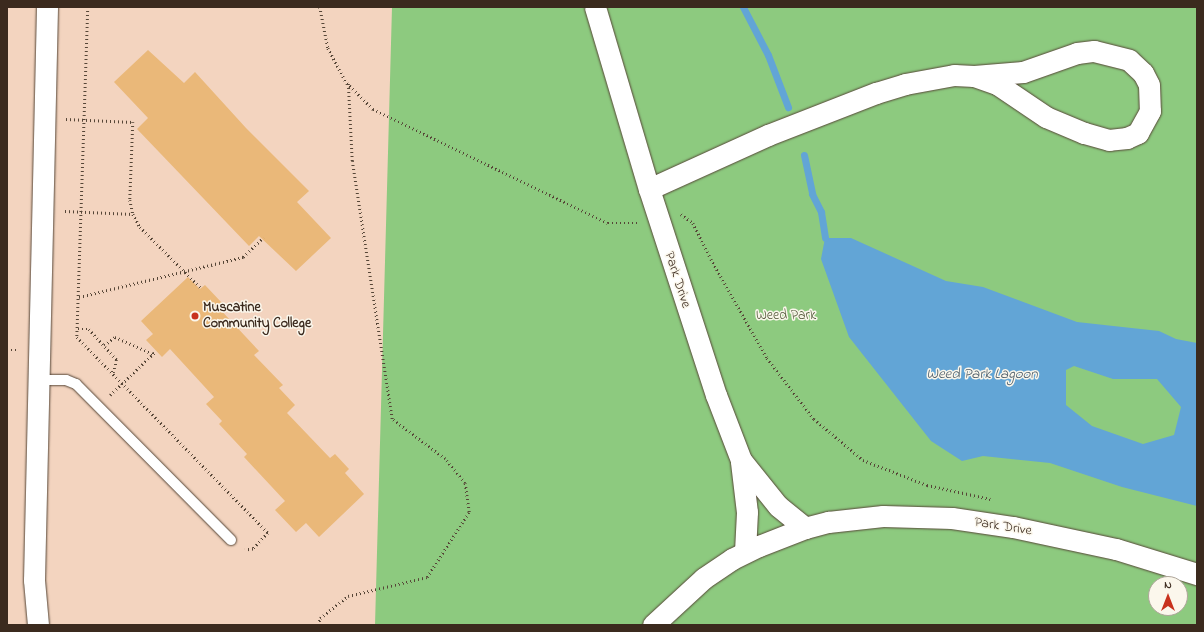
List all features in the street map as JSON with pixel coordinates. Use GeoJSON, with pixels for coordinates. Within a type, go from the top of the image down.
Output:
{"type":"FeatureCollection","features":[{"type":"Feature","properties":{"kind":"street"},"geometry":{"type":"LineString","coordinates":[[38,625],[34,580],[44,210],[47,7]]}},
{"type":"Feature","properties":{"kind":"street","name":"Park Drive"},"geometry":{"type":"LineString","coordinates":[[595,7],[657,217],[716,395],[741,460],[778,506],[805,528]]}},
{"type":"Feature","properties":{"kind":"street"},"geometry":{"type":"LineString","coordinates":[[649,189],[768,135],[876,93],[926,80],[954,75],[974,76],[1023,72],[1077,53],[1094,51],[1113,54],[1129,60],[1143,73],[1149,85],[1150,111],[1138,133],[1127,138],[1109,140],[1046,117],[997,84],[974,76]]}},
{"type":"Feature","properties":{"kind":"street"},"geometry":{"type":"LineString","coordinates":[[741,460],[747,512],[745,552]]}},
{"type":"Feature","properties":{"kind":"street","name":"Park Drive"},"geometry":{"type":"LineString","coordinates":[[653,625],[704,578],[745,552],[805,528],[828,522],[883,516],[952,518],[1013,527],[1116,549],[1197,574]]}},
{"type":"Feature","properties":{"kind":"lane"},"geometry":{"type":"LineString","coordinates":[[39,380],[66,380],[76,384],[231,540]]}},
{"type":"Feature","properties":{"kind":"path"},"geometry":{"type":"LineString","coordinates":[[88,7],[77,337],[268,533],[253,549],[243,550],[231,540]]}},
{"type":"Feature","properties":{"kind":"path"},"geometry":{"type":"LineString","coordinates":[[320,7],[328,48],[348,83],[373,109],[608,223],[634,225],[671,212],[682,214],[693,223],[767,358],[814,419],[863,460],[927,485],[995,500]]}},
{"type":"Feature","properties":{"kind":"path"},"geometry":{"type":"LineString","coordinates":[[318,625],[320,618],[348,596],[427,577],[469,512],[464,483],[450,465],[392,419],[352,161],[348,83]]}},
{"type":"Feature","properties":{"kind":"path"},"geometry":{"type":"LineString","coordinates":[[46,118],[133,122],[130,200],[133,214],[140,227],[201,288]]}},
{"type":"Feature","properties":{"kind":"path"},"geometry":{"type":"LineString","coordinates":[[44,210],[133,214]]}},
{"type":"Feature","properties":{"kind":"path"},"geometry":{"type":"LineString","coordinates":[[79,297],[243,256],[263,238]]}},
{"type":"Feature","properties":{"kind":"path"},"geometry":{"type":"LineString","coordinates":[[78,329],[89,329],[117,360],[113,374]]}},
{"type":"Feature","properties":{"kind":"path"},"geometry":{"type":"LineString","coordinates":[[104,345],[115,337],[153,354]]}},
{"type":"Feature","properties":{"kind":"path"},"geometry":{"type":"LineString","coordinates":[[7,345],[10,350]]}},
{"type":"Feature","properties":{"kind":"path"},"geometry":{"type":"LineString","coordinates":[[98,406],[156,351]]}},
{"type":"Feature","properties":{"kind":"shaded area","name":"Muscatine Community College"},"geometry":{"type":"Polygon","coordinates":[[[7,7],[392,7],[392,625],[7,625],[7,7]]]}},
{"type":"Feature","properties":{"kind":"green space","name":"Weed Park"},"geometry":{"type":"Polygon","coordinates":[[[392,7],[1197,7],[1197,625],[375,625],[392,7]]]}},
{"type":"Feature","properties":{"kind":"water","name":"Weed Park Lagoon"},"geometry":{"type":"Polygon","coordinates":[[[825,238],[851,238],[946,281],[983,287],[1077,322],[1159,331],[1176,339],[1197,343],[1197,506],[1122,487],[1050,463],[983,456],[962,461],[931,441],[849,337],[821,259],[825,238]],[[1074,366],[1066,370],[1066,405],[1092,426],[1143,444],[1174,435],[1181,407],[1157,379],[1113,379],[1074,366]]]}},
{"type":"Feature","properties":{"kind":"building"},"geometry":{"type":"Polygon","coordinates":[[[148,50],[184,83],[195,72],[246,128],[309,191],[297,202],[331,238],[296,271],[259,236],[249,246],[137,129],[148,118],[114,82],[148,50]]]}},
{"type":"Feature","properties":{"kind":"building"},"geometry":{"type":"Polygon","coordinates":[[[188,277],[200,289],[205,285],[222,303],[217,306],[259,351],[254,355],[283,385],[279,388],[295,405],[287,413],[330,458],[335,454],[349,469],[345,473],[364,494],[319,537],[306,523],[296,532],[275,510],[285,501],[244,457],[247,454],[219,424],[222,421],[206,404],[214,397],[170,349],[162,357],[146,340],[153,334],[141,321],[188,277]]]}},
{"type":"Feature","properties":{"kind":"waterway"},"geometry":{"type":"LineString","coordinates":[[743,7],[768,55],[788,107]]}},
{"type":"Feature","properties":{"kind":"waterway"},"geometry":{"type":"LineString","coordinates":[[804,155],[812,194],[821,212],[825,238]]}},
{"type":"Feature","properties":{"kind":"place","name":"Muscatine Community College"},"geometry":{"type":"Point","coordinates":[195,316]}}]}
